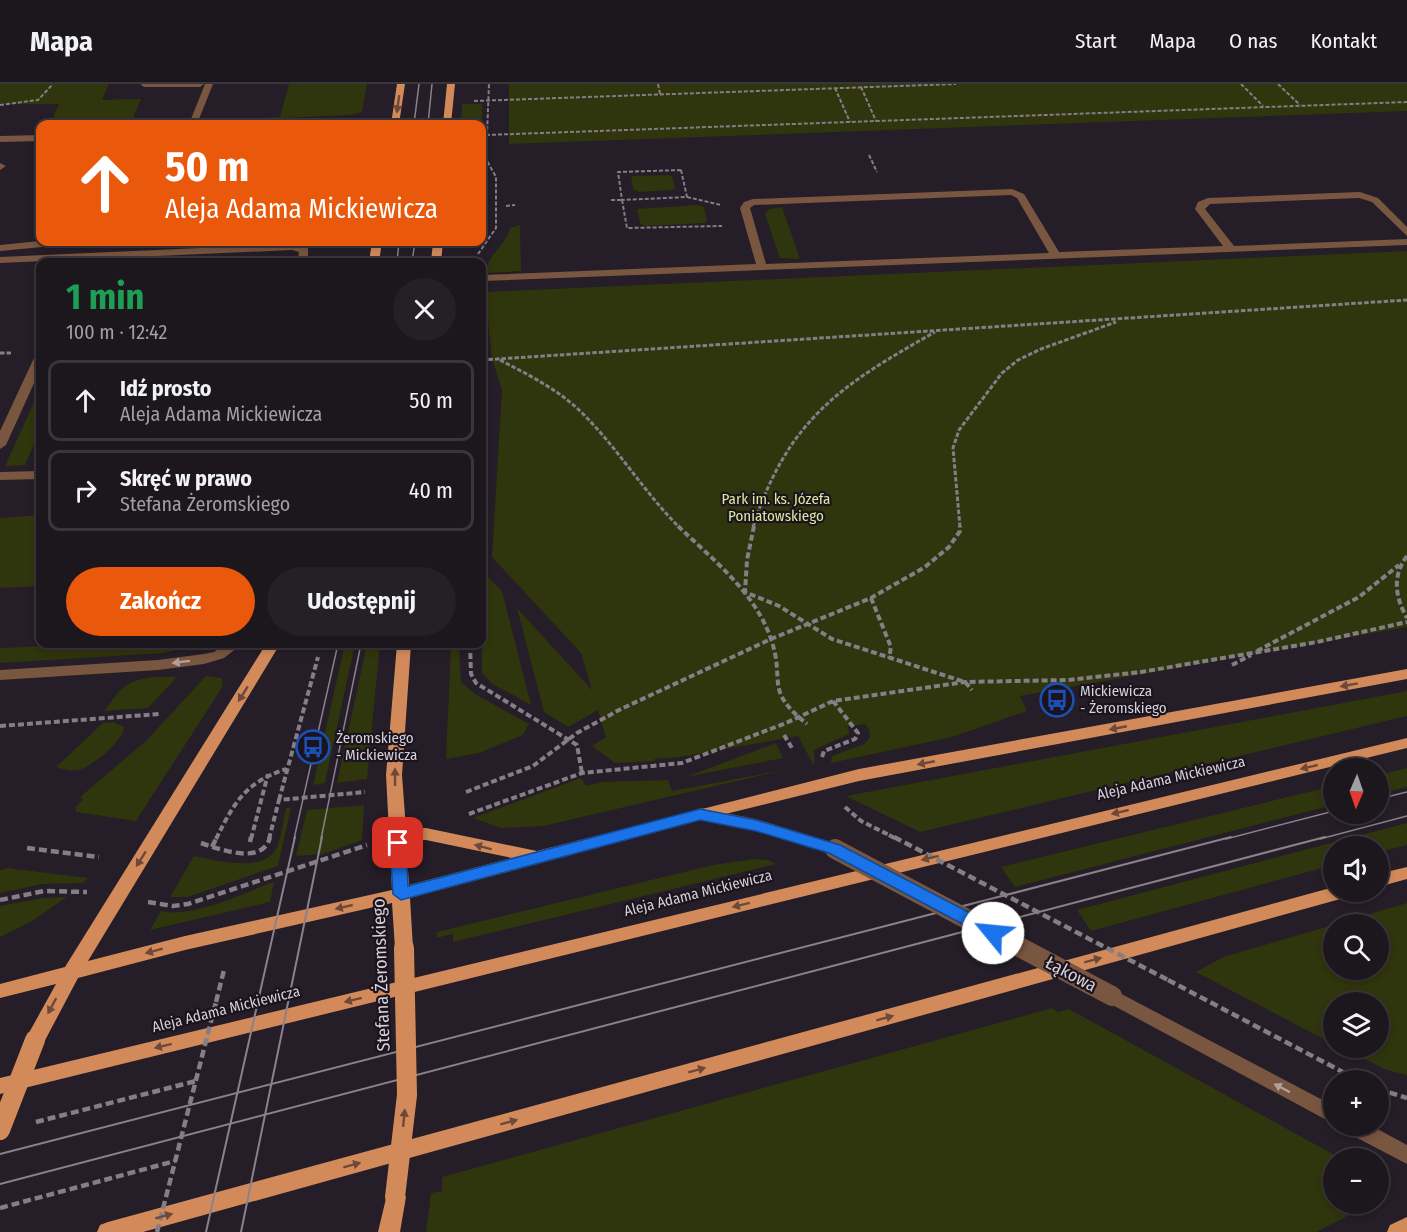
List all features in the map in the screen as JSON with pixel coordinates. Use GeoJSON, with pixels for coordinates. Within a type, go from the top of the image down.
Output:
{"type":"FeatureCollection","features":[{"type":"Feature","properties":{"kind":"main road"},"geometry":{"type":"LineString","coordinates":[[396,120],[400,84]]}},
{"type":"Feature","properties":{"kind":"main road"},"geometry":{"type":"LineString","coordinates":[[447,120],[451,84]]}},
{"type":"Feature","properties":{"kind":"main road"},"geometry":{"type":"LineString","coordinates":[[0,1130],[35,1040],[71,973],[271,648]]}},
{"type":"Feature","properties":{"kind":"main road","name":"Stefana Żeromskiego"},"geometry":{"type":"LineString","coordinates":[[390,1232],[407,1095],[404,948],[394,775],[404,648]]}},
{"type":"Feature","properties":{"kind":"main road"},"geometry":{"type":"LineString","coordinates":[[0,991],[185,943],[401,894],[700,814],[859,776],[1407,674]]}},
{"type":"Feature","properties":{"kind":"main road","name":"Aleja Adama Mickiewicza"},"geometry":{"type":"LineString","coordinates":[[0,1086],[1407,743]]}},
{"type":"Feature","properties":{"kind":"main road"},"geometry":{"type":"LineString","coordinates":[[398,835],[426,834],[507,853],[541,857]]}},
{"type":"Feature","properties":{"kind":"main road"},"geometry":{"type":"LineString","coordinates":[[1389,878],[1407,873]]}},
{"type":"Feature","properties":{"kind":"main road"},"geometry":{"type":"LineString","coordinates":[[108,1232],[1323,897]]}},
{"type":"Feature","properties":{"kind":"main road"},"geometry":{"type":"LineString","coordinates":[[1398,1232],[1407,1227]]}},
{"type":"Feature","properties":{"kind":"street"},"geometry":{"type":"LineString","coordinates":[[144,84],[200,84]]}},
{"type":"Feature","properties":{"kind":"street"},"geometry":{"type":"LineString","coordinates":[[195,120],[209,84]]}},
{"type":"Feature","properties":{"kind":"street"},"geometry":{"type":"LineString","coordinates":[[0,139],[36,138]]}},
{"type":"Feature","properties":{"kind":"street"},"geometry":{"type":"LineString","coordinates":[[762,267],[745,208],[747,204],[753,202],[1011,192],[1021,196],[1056,256]]}},
{"type":"Feature","properties":{"kind":"street"},"geometry":{"type":"LineString","coordinates":[[1231,249],[1200,209],[1201,204],[1208,201],[1360,195],[1375,200],[1407,233]]}},
{"type":"Feature","properties":{"kind":"street"},"geometry":{"type":"LineString","coordinates":[[0,239],[36,237]]}},
{"type":"Feature","properties":{"kind":"street"},"geometry":{"type":"LineString","coordinates":[[486,278],[1407,242]]}},
{"type":"Feature","properties":{"kind":"street"},"geometry":{"type":"LineString","coordinates":[[0,248],[36,245]]}},
{"type":"Feature","properties":{"kind":"street"},"geometry":{"type":"LineString","coordinates":[[88,258],[218,246]]}},
{"type":"Feature","properties":{"kind":"street"},"geometry":{"type":"LineString","coordinates":[[260,246],[292,247],[304,250],[303,258]]}},
{"type":"Feature","properties":{"kind":"street"},"geometry":{"type":"LineString","coordinates":[[0,260],[36,259]]}},
{"type":"Feature","properties":{"kind":"street"},"geometry":{"type":"LineString","coordinates":[[0,445],[36,367]]}},
{"type":"Feature","properties":{"kind":"street"},"geometry":{"type":"LineString","coordinates":[[0,476],[36,475]]}},
{"type":"Feature","properties":{"kind":"street"},"geometry":{"type":"LineString","coordinates":[[0,675],[158,665],[204,659],[219,655],[229,648]]}},
{"type":"Feature","properties":{"kind":"street","name":"Łąkowa"},"geometry":{"type":"LineString","coordinates":[[700,814],[756,825],[835,849],[1323,1110]]}},
{"type":"Feature","properties":{"kind":"street"},"geometry":{"type":"LineString","coordinates":[[1372,1136],[1407,1155]]}},
{"type":"Feature","properties":{"kind":"path"},"geometry":{"type":"LineString","coordinates":[[1,106],[42,98],[50,93],[53,84]]}},
{"type":"Feature","properties":{"kind":"path"},"geometry":{"type":"LineString","coordinates":[[486,242],[496,228],[496,177],[487,164],[489,84]]}},
{"type":"Feature","properties":{"kind":"path"},"geometry":{"type":"LineString","coordinates":[[658,84],[660,94]]}},
{"type":"Feature","properties":{"kind":"path"},"geometry":{"type":"LineString","coordinates":[[811,84],[813,89]]}},
{"type":"Feature","properties":{"kind":"path"},"geometry":{"type":"LineString","coordinates":[[487,101],[956,84]]}},
{"type":"Feature","properties":{"kind":"path"},"geometry":{"type":"LineString","coordinates":[[1241,84],[1263,107]]}},
{"type":"Feature","properties":{"kind":"path"},"geometry":{"type":"LineString","coordinates":[[1278,84],[1300,105]]}},
{"type":"Feature","properties":{"kind":"path"},"geometry":{"type":"LineString","coordinates":[[861,87],[876,121]]}},
{"type":"Feature","properties":{"kind":"path"},"geometry":{"type":"LineString","coordinates":[[835,88],[850,122]]}},
{"type":"Feature","properties":{"kind":"path"},"geometry":{"type":"LineString","coordinates":[[486,135],[1407,102]]}},
{"type":"Feature","properties":{"kind":"path"},"geometry":{"type":"LineString","coordinates":[[611,200],[622,200],[687,197],[681,170],[618,172],[622,200],[628,229],[750,225]]}},
{"type":"Feature","properties":{"kind":"path"},"geometry":{"type":"LineString","coordinates":[[506,206],[515,206]]}},
{"type":"Feature","properties":{"kind":"path"},"geometry":{"type":"LineString","coordinates":[[477,255],[483,246]]}},
{"type":"Feature","properties":{"kind":"path"},"geometry":{"type":"LineString","coordinates":[[486,360],[1407,300]]}},
{"type":"Feature","properties":{"kind":"path"},"geometry":{"type":"LineString","coordinates":[[466,792],[533,766],[568,740],[621,709],[771,639],[871,598],[925,567],[949,547],[960,531],[953,448],[959,430],[1002,373],[1018,360],[1041,349],[1122,320]]}},
{"type":"Feature","properties":{"kind":"path"},"geometry":{"type":"LineString","coordinates":[[745,592],[745,564],[761,499],[789,444],[805,423],[857,377],[936,332]]}},
{"type":"Feature","properties":{"kind":"path"},"geometry":{"type":"LineString","coordinates":[[500,360],[550,387],[577,408],[603,436],[657,505],[745,592],[771,639],[780,698],[788,709],[807,724]]}},
{"type":"Feature","properties":{"kind":"path"},"geometry":{"type":"LineString","coordinates":[[1232,665],[1359,597],[1407,556]]}},
{"type":"Feature","properties":{"kind":"path"},"geometry":{"type":"LineString","coordinates":[[463,816],[582,773],[682,763],[801,717],[833,700],[965,682],[1068,680],[1105,676],[1255,653],[1407,620],[1395,584],[1399,565]]}},
{"type":"Feature","properties":{"kind":"path"},"geometry":{"type":"LineString","coordinates":[[745,592],[809,624],[832,639],[965,682],[972,690]]}},
{"type":"Feature","properties":{"kind":"path"},"geometry":{"type":"LineString","coordinates":[[871,598],[891,647],[889,658]]}},
{"type":"Feature","properties":{"kind":"path"},"geometry":{"type":"LineString","coordinates":[[470,648],[471,674],[476,683],[540,720],[577,745],[582,773]]}},
{"type":"Feature","properties":{"kind":"path"},"geometry":{"type":"LineString","coordinates":[[201,843],[238,853],[255,853],[268,844],[286,768],[318,657]]}},
{"type":"Feature","properties":{"kind":"path"},"geometry":{"type":"LineString","coordinates":[[0,726],[159,714]]}},
{"type":"Feature","properties":{"kind":"path"},"geometry":{"type":"LineString","coordinates":[[784,735],[792,748]]}},
{"type":"Feature","properties":{"kind":"path"},"geometry":{"type":"LineString","coordinates":[[212,847],[242,792],[261,776],[286,768]]}},
{"type":"Feature","properties":{"kind":"path"},"geometry":{"type":"LineString","coordinates":[[250,842],[268,774]]}},
{"type":"Feature","properties":{"kind":"path"},"geometry":{"type":"LineString","coordinates":[[279,800],[365,792]]}},
{"type":"Feature","properties":{"kind":"path"},"geometry":{"type":"LineString","coordinates":[[0,900],[63,889],[173,906],[188,904],[398,835]]}},
{"type":"Feature","properties":{"kind":"path"},"geometry":{"type":"LineString","coordinates":[[889,835],[1339,1070]]}},
{"type":"Feature","properties":{"kind":"path"},"geometry":{"type":"LineString","coordinates":[[27,848],[99,857]]}},
{"type":"Feature","properties":{"kind":"path"},"geometry":{"type":"LineString","coordinates":[[157,1232],[224,970]]}},
{"type":"Feature","properties":{"kind":"path"},"geometry":{"type":"LineString","coordinates":[[23,1125],[196,1081]]}},
{"type":"Feature","properties":{"kind":"path"},"geometry":{"type":"LineString","coordinates":[[1389,1092],[1407,1098]]}},
{"type":"Feature","properties":{"kind":"path"},"geometry":{"type":"LineString","coordinates":[[0,1208],[175,1161]]}},
{"type":"Feature","properties":{"kind":"green space"},"geometry":{"type":"Polygon","coordinates":[[[0,84],[109,84],[102,100],[141,99],[132,120],[52,120],[59,104],[0,104],[0,84]]]}},
{"type":"Feature","properties":{"kind":"green space"},"geometry":{"type":"Polygon","coordinates":[[[289,84],[367,84],[362,112],[351,115],[228,120],[280,117],[289,84]]]}},
{"type":"Feature","properties":{"kind":"green space"},"geometry":{"type":"Polygon","coordinates":[[[509,84],[1407,84],[1407,111],[509,144],[509,84]]]}},
{"type":"Feature","properties":{"kind":"green space"},"geometry":{"type":"Polygon","coordinates":[[[462,104],[482,104],[482,120],[461,120],[462,104]]]}},
{"type":"Feature","properties":{"kind":"green space"},"geometry":{"type":"Polygon","coordinates":[[[633,176],[672,176],[675,189],[639,192],[633,189],[631,177],[633,176]]]}},
{"type":"Feature","properties":{"kind":"green space"},"geometry":{"type":"Polygon","coordinates":[[[698,205],[704,207],[707,220],[705,223],[645,226],[640,223],[637,209],[698,205]]]}},
{"type":"Feature","properties":{"kind":"green space"},"geometry":{"type":"Polygon","coordinates":[[[782,207],[800,259],[780,258],[765,214],[769,209],[782,207]]]}},
{"type":"Feature","properties":{"kind":"green space"},"geometry":{"type":"Polygon","coordinates":[[[520,225],[521,271],[486,273],[490,260],[505,240],[510,228],[520,225]]]}},
{"type":"Feature","properties":{"kind":"green space","name":"Park im. ks. Józefa Poniatowskiego"},"geometry":{"type":"Polygon","coordinates":[[[1407,251],[1407,627],[1020,696],[1027,711],[952,737],[831,763],[832,756],[864,744],[870,737],[869,729],[865,724],[848,727],[849,734],[814,750],[814,766],[798,736],[680,757],[654,759],[656,761],[615,763],[592,746],[606,737],[598,710],[568,727],[544,712],[517,608],[592,690],[581,653],[492,557],[502,390],[492,358],[486,292],[1407,251]]]}},
{"type":"Feature","properties":{"kind":"green space"},"geometry":{"type":"Polygon","coordinates":[[[36,398],[36,439],[25,465],[5,466],[36,398]]]}},
{"type":"Feature","properties":{"kind":"green space"},"geometry":{"type":"Polygon","coordinates":[[[36,515],[36,586],[0,588],[0,518],[36,515]]]}},
{"type":"Feature","properties":{"kind":"green space"},"geometry":{"type":"Polygon","coordinates":[[[486,575],[502,591],[531,705],[491,683],[482,673],[482,648],[486,648],[486,575]]]}},
{"type":"Feature","properties":{"kind":"green space"},"geometry":{"type":"Polygon","coordinates":[[[0,648],[184,648],[163,653],[0,663],[0,648]]]}},
{"type":"Feature","properties":{"kind":"green space"},"geometry":{"type":"Polygon","coordinates":[[[344,648],[354,648],[325,783],[313,785],[344,648]]]}},
{"type":"Feature","properties":{"kind":"green space"},"geometry":{"type":"Polygon","coordinates":[[[366,648],[380,648],[367,779],[337,783],[366,648]]]}},
{"type":"Feature","properties":{"kind":"green space"},"geometry":{"type":"Polygon","coordinates":[[[451,648],[459,648],[461,682],[475,694],[529,724],[523,735],[479,753],[446,759],[451,648]]]}},
{"type":"Feature","properties":{"kind":"green space"},"geometry":{"type":"Polygon","coordinates":[[[206,676],[222,678],[223,686],[136,821],[76,812],[75,808],[83,799],[80,797],[147,740],[206,676]]]}},
{"type":"Feature","properties":{"kind":"green space"},"geometry":{"type":"Polygon","coordinates":[[[152,677],[177,677],[148,708],[104,711],[118,692],[128,684],[152,677]]]}},
{"type":"Feature","properties":{"kind":"green space"},"geometry":{"type":"Polygon","coordinates":[[[1407,691],[1407,716],[920,832],[846,796],[1407,691]]]}},
{"type":"Feature","properties":{"kind":"green space"},"geometry":{"type":"Polygon","coordinates":[[[113,722],[124,727],[123,733],[102,756],[80,769],[70,770],[56,767],[103,723],[113,722]]]}},
{"type":"Feature","properties":{"kind":"green space"},"geometry":{"type":"Polygon","coordinates":[[[776,743],[783,758],[686,777],[776,743]]]}},
{"type":"Feature","properties":{"kind":"green space"},"geometry":{"type":"Polygon","coordinates":[[[1407,768],[1407,787],[1389,792],[1389,772],[1407,768]]]}},
{"type":"Feature","properties":{"kind":"green space"},"geometry":{"type":"Polygon","coordinates":[[[789,769],[543,826],[501,828],[473,818],[581,778],[586,786],[601,782],[668,780],[672,791],[789,769]]]}},
{"type":"Feature","properties":{"kind":"green space"},"geometry":{"type":"Polygon","coordinates":[[[1323,788],[1323,808],[1015,887],[1001,867],[1323,788]]]}},
{"type":"Feature","properties":{"kind":"green space"},"geometry":{"type":"Polygon","coordinates":[[[364,805],[362,840],[323,854],[296,856],[307,810],[364,805]]]}},
{"type":"Feature","properties":{"kind":"green space"},"geometry":{"type":"Polygon","coordinates":[[[286,808],[291,808],[278,866],[188,897],[170,897],[194,856],[227,862],[252,863],[272,854],[278,845],[286,808]]]}},
{"type":"Feature","properties":{"kind":"green space"},"geometry":{"type":"Polygon","coordinates":[[[1407,823],[1407,845],[1389,850],[1389,836],[1358,836],[1407,823]]]}},
{"type":"Feature","properties":{"kind":"green space"},"geometry":{"type":"Polygon","coordinates":[[[1323,845],[1323,868],[1091,931],[1077,910],[1323,845]]]}},
{"type":"Feature","properties":{"kind":"green space"},"geometry":{"type":"Polygon","coordinates":[[[754,859],[768,860],[776,864],[453,942],[453,934],[436,938],[437,932],[713,865],[754,859]]]}},
{"type":"Feature","properties":{"kind":"green space"},"geometry":{"type":"Polygon","coordinates":[[[7,868],[88,878],[83,883],[42,884],[0,893],[0,870],[7,868]]]}},
{"type":"Feature","properties":{"kind":"green space"},"geometry":{"type":"Polygon","coordinates":[[[274,882],[270,902],[150,930],[161,911],[188,911],[203,908],[274,882]]]}},
{"type":"Feature","properties":{"kind":"green space"},"geometry":{"type":"Polygon","coordinates":[[[67,897],[32,921],[0,937],[0,906],[42,898],[67,897]]]}},
{"type":"Feature","properties":{"kind":"green space"},"geometry":{"type":"Polygon","coordinates":[[[1407,903],[1407,1075],[1387,1070],[1362,1058],[1389,1058],[1389,992],[1323,992],[1323,1039],[1196,972],[1223,957],[1323,928],[1323,980],[1389,980],[1389,914],[1370,914],[1407,903]]]}},
{"type":"Feature","properties":{"kind":"green space"},"geometry":{"type":"Polygon","coordinates":[[[1052,1008],[1058,1012],[1069,1009],[1323,1149],[1323,1214],[1351,1214],[1316,1232],[426,1232],[431,1193],[442,1191],[442,1177],[1052,1008]]]}},
{"type":"Feature","properties":{"kind":"tram line"},"geometry":{"type":"LineString","coordinates":[[414,120],[419,84]]}},
{"type":"Feature","properties":{"kind":"tram line"},"geometry":{"type":"LineString","coordinates":[[428,120],[432,84]]}},
{"type":"Feature","properties":{"kind":"tram line"},"geometry":{"type":"LineString","coordinates":[[397,258],[399,246]]}},
{"type":"Feature","properties":{"kind":"tram line"},"geometry":{"type":"LineString","coordinates":[[413,258],[414,246]]}},
{"type":"Feature","properties":{"kind":"tram line"},"geometry":{"type":"LineString","coordinates":[[294,839],[337,648]]}},
{"type":"Feature","properties":{"kind":"tram line"},"geometry":{"type":"LineString","coordinates":[[321,839],[360,648]]}},
{"type":"Feature","properties":{"kind":"tram line"},"geometry":{"type":"LineString","coordinates":[[1389,796],[1407,792]]}},
{"type":"Feature","properties":{"kind":"tram line"},"geometry":{"type":"LineString","coordinates":[[1226,839],[1323,814]]}},
{"type":"Feature","properties":{"kind":"tram line"},"geometry":{"type":"LineString","coordinates":[[1320,839],[1407,816]]}},
{"type":"Feature","properties":{"kind":"tram line"},"geometry":{"type":"LineString","coordinates":[[237,1093],[295,837]]}},
{"type":"Feature","properties":{"kind":"tram line"},"geometry":{"type":"LineString","coordinates":[[271,1084],[322,837]]}},
{"type":"Feature","properties":{"kind":"tram line"},"geometry":{"type":"LineString","coordinates":[[271,1084],[1231,837]]}},
{"type":"Feature","properties":{"kind":"tram line"},"geometry":{"type":"LineString","coordinates":[[265,1115],[1323,838]]}},
{"type":"Feature","properties":{"kind":"tram line"},"geometry":{"type":"LineString","coordinates":[[237,1093],[271,1084]]}},
{"type":"Feature","properties":{"kind":"tram line"},"geometry":{"type":"LineString","coordinates":[[265,1115],[271,1084]]}},
{"type":"Feature","properties":{"kind":"tram line"},"geometry":{"type":"LineString","coordinates":[[0,1154],[237,1093]]}},
{"type":"Feature","properties":{"kind":"tram line"},"geometry":{"type":"LineString","coordinates":[[230,1124],[237,1093]]}},
{"type":"Feature","properties":{"kind":"tram line"},"geometry":{"type":"LineString","coordinates":[[230,1124],[265,1115]]}},
{"type":"Feature","properties":{"kind":"tram line"},"geometry":{"type":"LineString","coordinates":[[241,1232],[265,1115]]}},
{"type":"Feature","properties":{"kind":"tram line"},"geometry":{"type":"LineString","coordinates":[[0,1184],[230,1124]]}},
{"type":"Feature","properties":{"kind":"tram line"},"geometry":{"type":"LineString","coordinates":[[206,1232],[230,1124]]}},
{"type":"Feature","properties":{"kind":"place","name":"Mickiewicza - Żeromskiego"},"geometry":{"type":"Point","coordinates":[1057,700]}},
{"type":"Feature","properties":{"kind":"place","name":"Żeromskiego - Mickiewicza"},"geometry":{"type":"Point","coordinates":[313,747]}},
{"type":"Feature","properties":{"kind":"route"},"geometry":{"type":"LineString","coordinates":[[398,843],[401,894],[700,814],[756,825],[835,849],[993,933]]}}]}
